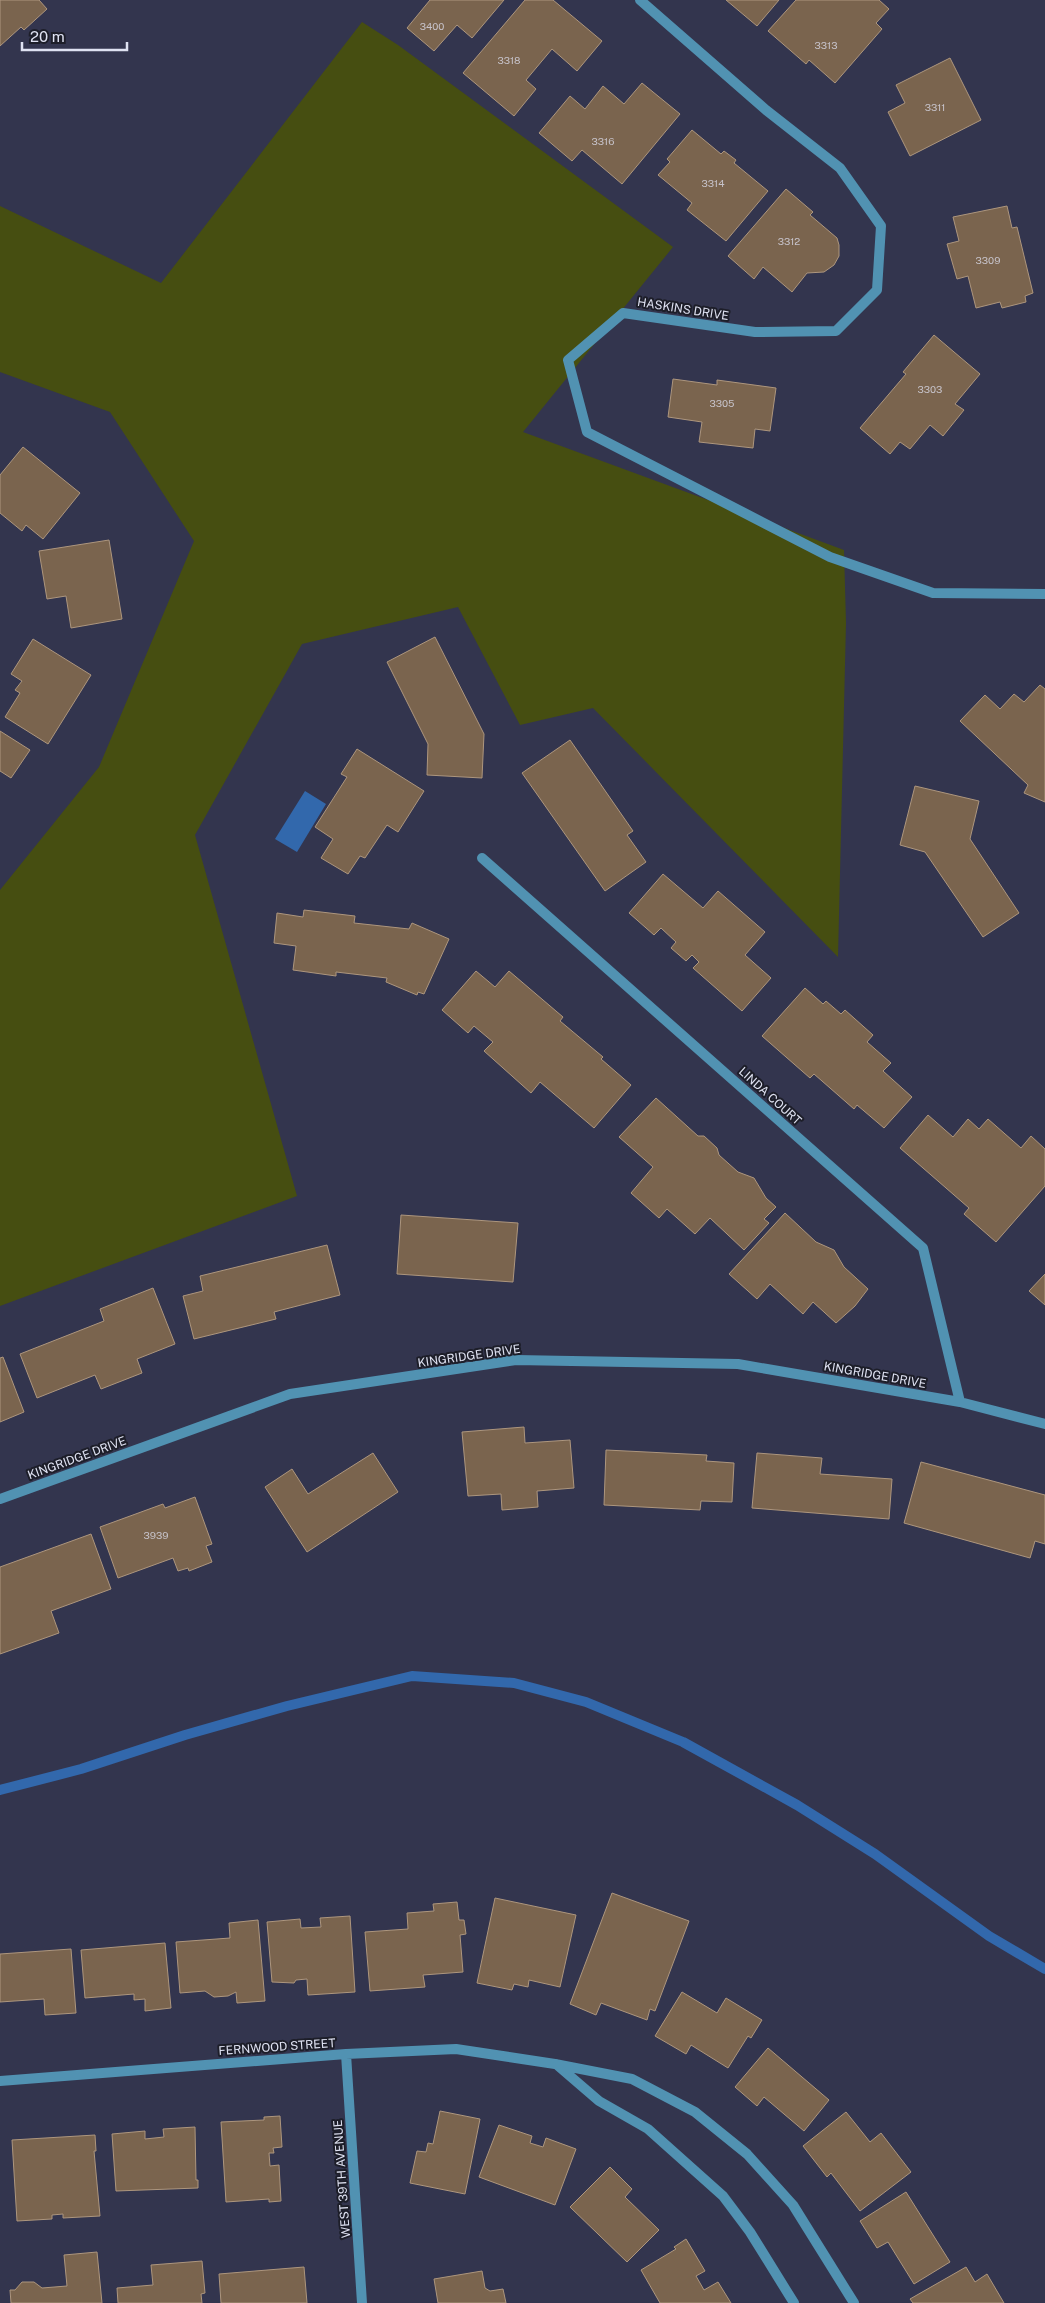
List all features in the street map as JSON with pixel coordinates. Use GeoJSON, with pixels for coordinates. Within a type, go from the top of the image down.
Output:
{"type":"FeatureCollection","features":[{"type":"Feature","properties":{"kind":"street","name":"HASKINS DRIVE"},"geometry":{"type":"LineString","coordinates":[[640,0],[766,110],[840,168],[881,226],[878,290],[836,331],[755,332],[623,312],[568,360],[587,432],[830,557],[933,593],[1045,594]]}},
{"type":"Feature","properties":{"kind":"street","name":"LINDA COURT"},"geometry":{"type":"LineString","coordinates":[[482,858],[923,1248],[960,1402]]}},
{"type":"Feature","properties":{"kind":"street","name":"KINGRIDGE DRIVE"},"geometry":{"type":"LineString","coordinates":[[0,1499],[290,1394],[516,1360],[738,1364],[960,1402],[1045,1424]]}},
{"type":"Feature","properties":{"kind":"street","name":"FERNWOOD STREET"},"geometry":{"type":"LineString","coordinates":[[0,2081],[346,2054],[456,2049],[555,2064],[632,2079],[695,2112],[747,2154],[793,2205],[854,2303]]}},
{"type":"Feature","properties":{"kind":"street","name":"WEST 39TH AVENUE"},"geometry":{"type":"LineString","coordinates":[[346,2054],[362,2303]]}},
{"type":"Feature","properties":{"kind":"street"},"geometry":{"type":"LineString","coordinates":[[555,2064],[599,2101],[648,2129],[723,2196],[750,2232],[794,2303]]}},
{"type":"Feature","properties":{"kind":"green space"},"geometry":{"type":"Polygon","coordinates":[[[362,22],[398,45],[673,247],[523,432],[844,550],[846,623],[838,957],[593,708],[520,725],[458,607],[302,644],[195,835],[297,1196],[0,1306],[0,890],[99,767],[194,541],[110,412],[0,372],[0,206],[161,283],[362,22]]]}},
{"type":"Feature","properties":{"kind":"water"},"geometry":{"type":"Polygon","coordinates":[[[305,791],[326,804],[297,852],[275,839],[305,791]]]}},
{"type":"Feature","properties":{"kind":"building"},"geometry":{"type":"Polygon","coordinates":[[[0,0],[39,0],[47,9],[24,30],[21,27],[0,46],[0,0]]]}},
{"type":"Feature","properties":{"kind":"building"},"geometry":{"type":"Polygon","coordinates":[[[430,0],[504,0],[472,38],[457,25],[434,51],[407,28],[430,0]]]}},
{"type":"Feature","properties":{"kind":"building"},"geometry":{"type":"Polygon","coordinates":[[[525,0],[553,0],[602,41],[577,71],[552,49],[526,80],[536,89],[514,116],[463,73],[525,0]]]}},
{"type":"Feature","properties":{"kind":"building"},"geometry":{"type":"Polygon","coordinates":[[[726,0],[779,0],[757,26],[726,0]]]}},
{"type":"Feature","properties":{"kind":"building"},"geometry":{"type":"Polygon","coordinates":[[[796,0],[879,0],[889,9],[876,23],[882,29],[835,83],[809,60],[806,64],[768,31],[796,0]]]}},
{"type":"Feature","properties":{"kind":"building"},"geometry":{"type":"Polygon","coordinates":[[[950,58],[981,120],[910,156],[888,112],[905,103],[896,85],[950,58]]]}},
{"type":"Feature","properties":{"kind":"building"},"geometry":{"type":"Polygon","coordinates":[[[642,83],[680,114],[622,184],[582,150],[572,161],[539,133],[570,96],[585,109],[603,86],[624,104],[642,83]]]}},
{"type":"Feature","properties":{"kind":"building"},"geometry":{"type":"Polygon","coordinates":[[[692,130],[721,154],[724,151],[736,160],[734,163],[768,191],[726,241],[687,210],[692,203],[658,175],[670,162],[667,159],[692,130]]]}},
{"type":"Feature","properties":{"kind":"building"},"geometry":{"type":"Polygon","coordinates":[[[786,189],[813,212],[810,215],[837,238],[839,245],[839,256],[834,265],[824,272],[807,273],[792,292],[763,267],[754,279],[728,256],[786,189]]]}},
{"type":"Feature","properties":{"kind":"building"},"geometry":{"type":"Polygon","coordinates":[[[1007,206],[1012,228],[1017,227],[1033,293],[1025,296],[1026,302],[1002,308],[1000,302],[976,308],[968,276],[957,279],[947,244],[959,241],[953,217],[1007,206]]]}},
{"type":"Feature","properties":{"kind":"building"},"geometry":{"type":"Polygon","coordinates":[[[934,335],[980,374],[955,404],[964,410],[943,436],[930,425],[910,449],[900,442],[890,454],[860,428],[906,374],[903,372],[934,335]]]}},
{"type":"Feature","properties":{"kind":"building"},"geometry":{"type":"Polygon","coordinates":[[[673,379],[717,385],[717,380],[776,388],[770,431],[755,429],[753,448],[699,442],[702,422],[668,417],[673,379]]]}},
{"type":"Feature","properties":{"kind":"building"},"geometry":{"type":"Polygon","coordinates":[[[23,447],[80,493],[43,539],[26,525],[22,531],[0,513],[0,475],[23,447]]]}},
{"type":"Feature","properties":{"kind":"building"},"geometry":{"type":"Polygon","coordinates":[[[109,540],[122,619],[71,628],[66,596],[47,599],[39,551],[109,540]]]}},
{"type":"Feature","properties":{"kind":"building"},"geometry":{"type":"Polygon","coordinates":[[[435,637],[484,734],[482,778],[427,775],[428,744],[387,662],[435,637]]]}},
{"type":"Feature","properties":{"kind":"building"},"geometry":{"type":"Polygon","coordinates":[[[33,639],[91,675],[48,744],[5,717],[20,693],[15,690],[22,681],[11,674],[33,639]]]}},
{"type":"Feature","properties":{"kind":"building"},"geometry":{"type":"Polygon","coordinates":[[[1040,685],[1045,689],[1045,802],[1024,793],[1028,785],[960,721],[985,695],[1000,709],[1014,694],[1024,702],[1040,685]]]}},
{"type":"Feature","properties":{"kind":"building"},"geometry":{"type":"Polygon","coordinates":[[[0,731],[30,750],[11,778],[0,771],[0,731]]]}},
{"type":"Feature","properties":{"kind":"building"},"geometry":{"type":"Polygon","coordinates":[[[570,740],[633,831],[627,835],[646,862],[605,891],[522,773],[570,740]]]}},
{"type":"Feature","properties":{"kind":"building"},"geometry":{"type":"Polygon","coordinates":[[[357,749],[424,791],[398,832],[387,825],[365,858],[360,856],[348,874],[321,858],[333,839],[315,827],[347,777],[341,774],[357,749]]]}},
{"type":"Feature","properties":{"kind":"building"},"geometry":{"type":"Polygon","coordinates":[[[915,786],[979,801],[970,839],[1019,913],[983,937],[925,852],[900,845],[915,786]]]}},
{"type":"Feature","properties":{"kind":"building"},"geometry":{"type":"Polygon","coordinates":[[[663,874],[703,908],[718,891],[765,932],[745,955],[771,978],[742,1011],[693,968],[699,962],[692,955],[686,961],[671,948],[676,942],[661,928],[654,935],[629,913],[663,874]]]}},
{"type":"Feature","properties":{"kind":"building"},"geometry":{"type":"Polygon","coordinates":[[[304,910],[355,916],[354,923],[409,929],[412,923],[449,939],[424,994],[418,992],[417,995],[386,982],[387,978],[336,972],[336,976],[293,970],[296,946],[274,943],[277,913],[303,917],[304,910]]]}},
{"type":"Feature","properties":{"kind":"building"},"geometry":{"type":"Polygon","coordinates":[[[476,971],[495,987],[509,971],[563,1017],[560,1021],[603,1057],[601,1059],[631,1085],[594,1128],[540,1082],[531,1093],[484,1051],[493,1042],[474,1026],[468,1033],[442,1010],[476,971]]]}},
{"type":"Feature","properties":{"kind":"building"},"geometry":{"type":"Polygon","coordinates":[[[805,988],[823,1004],[826,1001],[841,1014],[845,1010],[873,1035],[867,1042],[891,1063],[883,1071],[912,1097],[884,1128],[857,1105],[854,1109],[814,1074],[810,1078],[762,1036],[805,988]]]}},
{"type":"Feature","properties":{"kind":"building"},"geometry":{"type":"Polygon","coordinates":[[[656,1098],[698,1136],[704,1136],[717,1148],[719,1155],[738,1172],[754,1178],[766,1198],[776,1207],[764,1219],[769,1223],[744,1250],[710,1218],[695,1234],[667,1209],[659,1218],[631,1193],[653,1167],[619,1137],[656,1098]]]}},
{"type":"Feature","properties":{"kind":"building"},"geometry":{"type":"Polygon","coordinates":[[[928,1115],[953,1137],[968,1119],[979,1129],[988,1119],[1021,1148],[1031,1136],[1045,1149],[1045,1186],[996,1242],[964,1214],[969,1208],[900,1148],[928,1115]]]}},
{"type":"Feature","properties":{"kind":"building"},"geometry":{"type":"Polygon","coordinates":[[[785,1213],[816,1242],[834,1250],[844,1267],[868,1289],[855,1306],[836,1323],[813,1302],[803,1314],[770,1284],[757,1299],[729,1274],[785,1213]]]}},
{"type":"Feature","properties":{"kind":"building"},"geometry":{"type":"Polygon","coordinates":[[[401,1215],[518,1223],[513,1282],[397,1274],[401,1215]]]}},
{"type":"Feature","properties":{"kind":"building"},"geometry":{"type":"Polygon","coordinates":[[[327,1245],[340,1295],[274,1312],[276,1319],[194,1339],[183,1296],[203,1291],[200,1276],[327,1245]]]}},
{"type":"Feature","properties":{"kind":"building"},"geometry":{"type":"Polygon","coordinates":[[[1045,1274],[1045,1305],[1029,1291],[1045,1274]]]}},
{"type":"Feature","properties":{"kind":"building"},"geometry":{"type":"Polygon","coordinates":[[[153,1288],[175,1344],[137,1359],[142,1373],[101,1389],[95,1375],[37,1398],[20,1354],[104,1321],[100,1309],[153,1288]]]}},
{"type":"Feature","properties":{"kind":"building"},"geometry":{"type":"Polygon","coordinates":[[[3,1357],[24,1412],[0,1422],[0,1358],[3,1357]]]}},
{"type":"Feature","properties":{"kind":"building"},"geometry":{"type":"Polygon","coordinates":[[[524,1427],[525,1443],[570,1440],[574,1488],[537,1491],[538,1507],[502,1510],[501,1494],[468,1496],[462,1432],[524,1427]]]}},
{"type":"Feature","properties":{"kind":"building"},"geometry":{"type":"Polygon","coordinates":[[[606,1450],[707,1455],[706,1461],[734,1463],[732,1502],[701,1501],[700,1510],[604,1505],[606,1450]]]}},
{"type":"Feature","properties":{"kind":"building"},"geometry":{"type":"Polygon","coordinates":[[[373,1453],[398,1492],[307,1552],[265,1487],[292,1469],[308,1494],[373,1453]]]}},
{"type":"Feature","properties":{"kind":"building"},"geometry":{"type":"Polygon","coordinates":[[[757,1453],[822,1458],[820,1474],[892,1479],[889,1519],[752,1508],[757,1453]]]}},
{"type":"Feature","properties":{"kind":"building"},"geometry":{"type":"Polygon","coordinates":[[[921,1462],[1045,1495],[1045,1544],[1035,1541],[1030,1558],[904,1523],[921,1462]]]}},
{"type":"Feature","properties":{"kind":"building"},"geometry":{"type":"Polygon","coordinates":[[[195,1497],[212,1544],[206,1546],[212,1562],[189,1571],[188,1568],[178,1571],[173,1558],[118,1578],[100,1527],[163,1504],[165,1508],[195,1497]]]}},
{"type":"Feature","properties":{"kind":"building"},"geometry":{"type":"Polygon","coordinates":[[[91,1534],[111,1589],[51,1611],[59,1633],[0,1654],[0,1567],[91,1534]]]}},
{"type":"Feature","properties":{"kind":"building"},"geometry":{"type":"Polygon","coordinates":[[[612,1893],[689,1921],[655,2011],[650,2009],[647,2020],[601,2003],[596,2015],[570,2004],[612,1893]]]}},
{"type":"Feature","properties":{"kind":"building"},"geometry":{"type":"Polygon","coordinates":[[[495,1898],[576,1915],[560,1987],[529,1980],[528,1987],[514,1984],[512,1990],[477,1983],[495,1898]]]}},
{"type":"Feature","properties":{"kind":"building"},"geometry":{"type":"Polygon","coordinates":[[[457,1902],[459,1920],[464,1920],[466,1934],[460,1935],[463,1972],[423,1975],[425,1987],[370,1991],[365,1932],[408,1929],[407,1913],[434,1911],[433,1904],[457,1902]]]}},
{"type":"Feature","properties":{"kind":"building"},"geometry":{"type":"Polygon","coordinates":[[[350,1916],[355,1992],[308,1995],[307,1979],[296,1980],[294,1983],[272,1982],[267,1922],[300,1919],[301,1928],[321,1927],[320,1918],[350,1916]]]}},
{"type":"Feature","properties":{"kind":"building"},"geometry":{"type":"Polygon","coordinates":[[[258,1920],[265,2001],[237,2003],[236,1992],[228,1996],[214,1997],[205,1991],[180,1993],[176,1942],[230,1938],[229,1923],[258,1920]]]}},
{"type":"Feature","properties":{"kind":"building"},"geometry":{"type":"Polygon","coordinates":[[[165,1943],[171,2008],[145,2011],[145,1999],[134,2000],[134,1994],[85,1998],[81,1950],[165,1943]]]}},
{"type":"Feature","properties":{"kind":"building"},"geometry":{"type":"Polygon","coordinates":[[[71,1949],[76,2013],[45,2015],[44,1999],[0,2002],[0,1954],[71,1949]]]}},
{"type":"Feature","properties":{"kind":"building"},"geometry":{"type":"Polygon","coordinates":[[[682,1992],[717,2013],[726,1998],[762,2020],[751,2038],[748,2036],[728,2068],[691,2045],[686,2054],[655,2036],[682,1992]]]}},
{"type":"Feature","properties":{"kind":"building"},"geometry":{"type":"Polygon","coordinates":[[[768,2048],[829,2100],[804,2131],[764,2097],[757,2106],[735,2087],[768,2048]]]}},
{"type":"Feature","properties":{"kind":"building"},"geometry":{"type":"Polygon","coordinates":[[[440,2111],[480,2119],[465,2194],[410,2183],[417,2151],[426,2152],[428,2143],[433,2144],[440,2111]]]}},
{"type":"Feature","properties":{"kind":"building"},"geometry":{"type":"Polygon","coordinates":[[[846,2112],[870,2142],[881,2133],[911,2172],[860,2211],[831,2173],[827,2177],[803,2146],[846,2112]]]}},
{"type":"Feature","properties":{"kind":"building"},"geometry":{"type":"Polygon","coordinates":[[[280,2116],[282,2147],[273,2148],[274,2153],[269,2153],[270,2166],[279,2165],[281,2201],[269,2202],[269,2199],[226,2202],[221,2122],[264,2120],[264,2117],[280,2116]]]}},
{"type":"Feature","properties":{"kind":"building"},"geometry":{"type":"Polygon","coordinates":[[[499,2125],[532,2136],[530,2143],[543,2147],[546,2138],[576,2149],[555,2205],[479,2177],[499,2125]]]}},
{"type":"Feature","properties":{"kind":"building"},"geometry":{"type":"Polygon","coordinates":[[[195,2127],[196,2180],[198,2180],[198,2188],[116,2191],[112,2134],[145,2131],[145,2139],[164,2137],[163,2129],[195,2127]]]}},
{"type":"Feature","properties":{"kind":"building"},"geometry":{"type":"Polygon","coordinates":[[[95,2135],[96,2151],[94,2151],[100,2216],[63,2218],[63,2214],[52,2215],[52,2219],[17,2221],[12,2140],[95,2135]]]}},
{"type":"Feature","properties":{"kind":"building"},"geometry":{"type":"Polygon","coordinates":[[[610,2167],[632,2189],[625,2197],[659,2230],[627,2262],[570,2207],[610,2167]]]}},
{"type":"Feature","properties":{"kind":"building"},"geometry":{"type":"Polygon","coordinates":[[[906,2192],[950,2262],[914,2284],[888,2242],[877,2248],[860,2221],[906,2192]]]}},
{"type":"Feature","properties":{"kind":"building"},"geometry":{"type":"Polygon","coordinates":[[[686,2239],[705,2271],[696,2276],[704,2290],[718,2282],[731,2303],[660,2303],[641,2270],[676,2249],[674,2247],[686,2239]]]}},
{"type":"Feature","properties":{"kind":"building"},"geometry":{"type":"Polygon","coordinates":[[[97,2252],[102,2303],[11,2303],[10,2290],[15,2290],[22,2282],[34,2282],[42,2288],[67,2286],[64,2255],[97,2252]]]}},
{"type":"Feature","properties":{"kind":"building"},"geometry":{"type":"Polygon","coordinates":[[[202,2261],[205,2293],[201,2294],[202,2303],[118,2303],[117,2288],[153,2285],[151,2265],[202,2261]]]}},
{"type":"Feature","properties":{"kind":"building"},"geometry":{"type":"Polygon","coordinates":[[[304,2267],[307,2303],[221,2303],[219,2274],[304,2267]]]}},
{"type":"Feature","properties":{"kind":"building"},"geometry":{"type":"Polygon","coordinates":[[[966,2267],[975,2282],[987,2274],[1004,2303],[913,2303],[910,2299],[966,2267]]]}},
{"type":"Feature","properties":{"kind":"building"},"geometry":{"type":"Polygon","coordinates":[[[482,2271],[485,2288],[490,2291],[503,2289],[506,2303],[438,2303],[434,2279],[482,2271]]]}},
{"type":"Feature","properties":{"kind":"waterway"},"geometry":{"type":"LineString","coordinates":[[0,1790],[81,1769],[185,1735],[287,1706],[412,1676],[514,1683],[586,1702],[683,1742],[797,1805],[875,1854],[989,1936],[1045,1969]]}}]}
